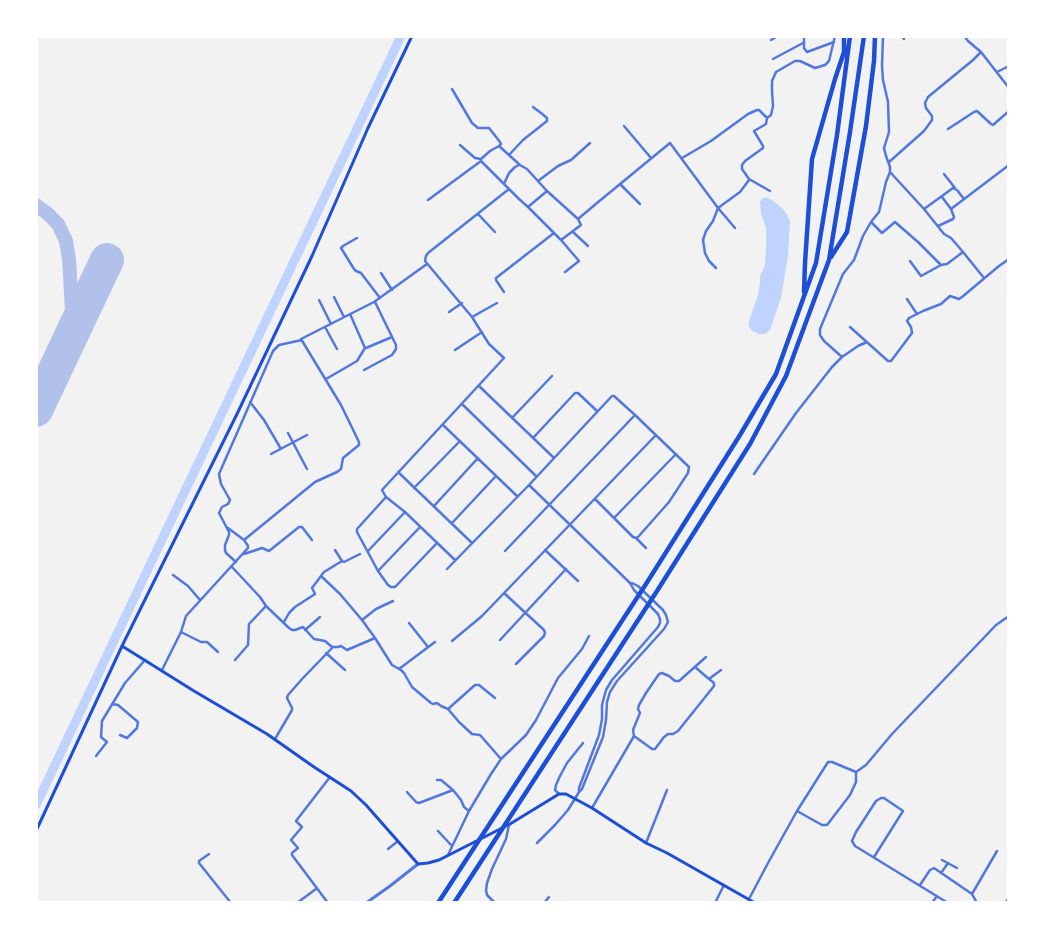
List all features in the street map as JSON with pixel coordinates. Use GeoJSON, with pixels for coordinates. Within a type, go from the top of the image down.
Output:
{"type":"FeatureCollection","features":[{"type":"Feature","properties":{"kind":"highway"},"geometry":{"type":"LineString","coordinates":[[804,296],[812,159],[844,52],[844,36]]}},
{"type":"Feature","properties":{"kind":"highway"},"geometry":{"type":"LineString","coordinates":[[438,903],[646,584],[776,374],[816,263],[837,134],[850,36]]}},
{"type":"Feature","properties":{"kind":"highway"},"geometry":{"type":"LineString","coordinates":[[454,903],[643,614],[750,444],[786,376],[829,260],[864,36]]}},
{"type":"Feature","properties":{"kind":"highway"},"geometry":{"type":"LineString","coordinates":[[829,260],[847,232],[866,126],[875,36]]}},
{"type":"Feature","properties":{"kind":"main road"},"geometry":{"type":"LineString","coordinates":[[36,831],[122,646],[237,414],[312,256],[372,120],[412,36]]}},
{"type":"Feature","properties":{"kind":"main road"},"geometry":{"type":"LineString","coordinates":[[122,646],[275,739],[351,791],[366,805],[418,864],[439,860],[510,824],[559,794],[566,794],[592,808],[646,843],[755,903]]}},
{"type":"Feature","properties":{"kind":"street"},"geometry":{"type":"LineString","coordinates":[[771,40],[778,36]]}},
{"type":"Feature","properties":{"kind":"street"},"geometry":{"type":"LineString","coordinates":[[804,36],[804,48],[808,52],[834,42]]}},
{"type":"Feature","properties":{"kind":"street"},"geometry":{"type":"LineString","coordinates":[[770,191],[750,179],[742,169],[742,165],[763,148],[754,131],[766,124],[767,118],[771,115],[773,106],[772,81],[776,72],[795,61],[800,61],[815,68],[825,65],[829,62],[836,36]]}},
{"type":"Feature","properties":{"kind":"street"},"geometry":{"type":"LineString","coordinates":[[842,356],[824,341],[820,335],[820,329],[843,274],[854,260],[863,236],[879,212],[890,172],[884,148],[889,132],[888,102],[882,66],[883,36]]}},
{"type":"Feature","properties":{"kind":"street"},"geometry":{"type":"LineString","coordinates":[[964,36],[981,52],[1009,88]]}},
{"type":"Feature","properties":{"kind":"street"},"geometry":{"type":"LineString","coordinates":[[773,59],[803,42]]}},
{"type":"Feature","properties":{"kind":"street"},"geometry":{"type":"LineString","coordinates":[[889,162],[924,130],[932,120],[932,116],[925,103],[928,97],[981,52]]}},
{"type":"Feature","properties":{"kind":"street"},"geometry":{"type":"LineString","coordinates":[[998,72],[1009,66]]}},
{"type":"Feature","properties":{"kind":"street"},"geometry":{"type":"LineString","coordinates":[[452,89],[472,123],[478,128],[489,128],[500,142],[499,146],[520,165],[527,168],[546,190],[578,219],[582,225],[560,240]]}},
{"type":"Feature","properties":{"kind":"street"},"geometry":{"type":"LineString","coordinates":[[509,155],[523,140],[547,120],[541,112],[533,107]]}},
{"type":"Feature","properties":{"kind":"street"},"geometry":{"type":"LineString","coordinates":[[682,158],[711,141],[748,114],[760,110],[767,118]]}},
{"type":"Feature","properties":{"kind":"street"},"geometry":{"type":"LineString","coordinates":[[948,129],[977,111],[993,125],[1009,111]]}},
{"type":"Feature","properties":{"kind":"street"},"geometry":{"type":"LineString","coordinates":[[624,126],[651,158]]}},
{"type":"Feature","properties":{"kind":"street"},"geometry":{"type":"LineString","coordinates":[[538,181],[558,166],[571,160],[590,143]]}},
{"type":"Feature","properties":{"kind":"street"},"geometry":{"type":"LineString","coordinates":[[578,219],[670,143],[735,228]]}},
{"type":"Feature","properties":{"kind":"street"},"geometry":{"type":"LineString","coordinates":[[460,145],[475,158],[481,160],[554,233],[579,261],[565,272]]}},
{"type":"Feature","properties":{"kind":"street"},"geometry":{"type":"LineString","coordinates":[[428,200],[499,146]]}},
{"type":"Feature","properties":{"kind":"street"},"geometry":{"type":"LineString","coordinates":[[504,184],[509,173],[520,165]]}},
{"type":"Feature","properties":{"kind":"street"},"geometry":{"type":"LineString","coordinates":[[951,209],[1009,165]]}},
{"type":"Feature","properties":{"kind":"street"},"geometry":{"type":"LineString","coordinates":[[890,172],[944,234],[964,252],[984,278]]}},
{"type":"Feature","properties":{"kind":"street"},"geometry":{"type":"LineString","coordinates":[[944,174],[964,199]]}},
{"type":"Feature","properties":{"kind":"street"},"geometry":{"type":"LineString","coordinates":[[716,268],[709,261],[705,253],[703,240],[706,231],[713,221],[718,208],[740,192],[750,179]]}},
{"type":"Feature","properties":{"kind":"street"},"geometry":{"type":"LineString","coordinates":[[620,184],[640,204]]}},
{"type":"Feature","properties":{"kind":"street"},"geometry":{"type":"LineString","coordinates":[[924,209],[955,188]]}},
{"type":"Feature","properties":{"kind":"street"},"geometry":{"type":"LineString","coordinates":[[455,560],[405,512],[386,497],[382,490],[504,358],[489,344],[462,303],[427,264],[426,256],[428,252],[510,190]]}},
{"type":"Feature","properties":{"kind":"street"},"geometry":{"type":"LineString","coordinates":[[528,207],[546,190]]}},
{"type":"Feature","properties":{"kind":"street"},"geometry":{"type":"LineString","coordinates":[[938,226],[954,217],[951,209],[942,197]]}},
{"type":"Feature","properties":{"kind":"street"},"geometry":{"type":"LineString","coordinates":[[478,214],[495,232]]}},
{"type":"Feature","properties":{"kind":"street"},"geometry":{"type":"LineString","coordinates":[[871,222],[882,233],[895,222],[941,265]]}},
{"type":"Feature","properties":{"kind":"street"},"geometry":{"type":"LineString","coordinates":[[573,232],[588,246]]}},
{"type":"Feature","properties":{"kind":"street"},"geometry":{"type":"LineString","coordinates":[[504,292],[496,278],[554,233]]}},
{"type":"Feature","properties":{"kind":"street"},"geometry":{"type":"LineString","coordinates":[[357,238],[341,248],[354,269],[361,273],[380,298]]}},
{"type":"Feature","properties":{"kind":"street"},"geometry":{"type":"LineString","coordinates":[[910,261],[921,276],[941,265],[947,264],[964,252]]}},
{"type":"Feature","properties":{"kind":"street"},"geometry":{"type":"LineString","coordinates":[[850,327],[888,361],[891,361],[912,333],[908,321],[909,318],[941,304],[950,296],[959,299],[1009,259]]}},
{"type":"Feature","properties":{"kind":"street"},"geometry":{"type":"LineString","coordinates":[[236,562],[225,550],[229,536],[219,513],[222,507],[228,504],[230,500],[221,484],[219,474],[276,346],[302,340],[302,337],[374,302],[427,264]]}},
{"type":"Feature","properties":{"kind":"street"},"geometry":{"type":"LineString","coordinates":[[381,273],[392,290]]}},
{"type":"Feature","properties":{"kind":"street"},"geometry":{"type":"LineString","coordinates":[[334,297],[344,317]]}},
{"type":"Feature","properties":{"kind":"street"},"geometry":{"type":"LineString","coordinates":[[907,299],[917,314]]}},
{"type":"Feature","properties":{"kind":"street"},"geometry":{"type":"LineString","coordinates":[[319,300],[331,324]]}},
{"type":"Feature","properties":{"kind":"street"},"geometry":{"type":"LineString","coordinates":[[364,370],[395,352],[396,345],[374,302]]}},
{"type":"Feature","properties":{"kind":"street"},"geometry":{"type":"LineString","coordinates":[[449,312],[462,303]]}},
{"type":"Feature","properties":{"kind":"street"},"geometry":{"type":"LineString","coordinates":[[472,317],[497,303]]}},
{"type":"Feature","properties":{"kind":"street"},"geometry":{"type":"LineString","coordinates":[[350,314],[365,348]]}},
{"type":"Feature","properties":{"kind":"street"},"geometry":{"type":"LineString","coordinates":[[325,327],[337,349]]}},
{"type":"Feature","properties":{"kind":"street"},"geometry":{"type":"LineString","coordinates":[[454,350],[482,332]]}},
{"type":"Feature","properties":{"kind":"street"},"geometry":{"type":"LineString","coordinates":[[326,379],[354,364],[365,348],[392,337]]}},
{"type":"Feature","properties":{"kind":"street"},"geometry":{"type":"LineString","coordinates":[[244,540],[315,482],[341,469],[343,458],[359,445],[326,379],[302,340]]}},
{"type":"Feature","properties":{"kind":"street"},"geometry":{"type":"LineString","coordinates":[[754,474],[796,413],[832,367],[842,356],[867,342]]}},
{"type":"Feature","properties":{"kind":"street"},"geometry":{"type":"LineString","coordinates":[[512,418],[552,376]]}},
{"type":"Feature","properties":{"kind":"street"},"geometry":{"type":"LineString","coordinates":[[478,386],[554,458]]}},
{"type":"Feature","properties":{"kind":"street"},"geometry":{"type":"LineString","coordinates":[[533,438],[575,393],[578,393],[597,411]]}},
{"type":"Feature","properties":{"kind":"street"},"geometry":{"type":"LineString","coordinates":[[447,569],[613,396],[689,467],[688,473],[669,502],[636,538]]}},
{"type":"Feature","properties":{"kind":"street"},"geometry":{"type":"LineString","coordinates":[[250,402],[264,420],[281,449]]}},
{"type":"Feature","properties":{"kind":"street"},"geometry":{"type":"LineString","coordinates":[[461,404],[536,476]]}},
{"type":"Feature","properties":{"kind":"street"},"geometry":{"type":"LineString","coordinates":[[505,551],[635,415]]}},
{"type":"Feature","properties":{"kind":"street"},"geometry":{"type":"LineString","coordinates":[[443,424],[517,496]]}},
{"type":"Feature","properties":{"kind":"street"},"geometry":{"type":"LineString","coordinates":[[288,433],[307,469]]}},
{"type":"Feature","properties":{"kind":"street"},"geometry":{"type":"LineString","coordinates":[[271,454],[307,435]]}},
{"type":"Feature","properties":{"kind":"street"},"geometry":{"type":"LineString","coordinates":[[452,641],[482,616],[656,435]]}},
{"type":"Feature","properties":{"kind":"street"},"geometry":{"type":"LineString","coordinates":[[414,488],[460,441]]}},
{"type":"Feature","properties":{"kind":"street"},"geometry":{"type":"LineString","coordinates":[[614,518],[676,454]]}},
{"type":"Feature","properties":{"kind":"street"},"geometry":{"type":"LineString","coordinates":[[434,506],[478,458]]}},
{"type":"Feature","properties":{"kind":"street"},"geometry":{"type":"LineString","coordinates":[[398,472],[472,543]]}},
{"type":"Feature","properties":{"kind":"street"},"geometry":{"type":"LineString","coordinates":[[452,524],[496,476]]}},
{"type":"Feature","properties":{"kind":"street"},"geometry":{"type":"LineString","coordinates":[[528,485],[630,583],[634,590],[658,614],[660,623],[612,680],[606,690],[602,705],[599,736],[579,792]]}},
{"type":"Feature","properties":{"kind":"street"},"geometry":{"type":"LineString","coordinates":[[386,497],[357,529],[357,532],[378,570],[391,588],[395,587],[437,543]]}},
{"type":"Feature","properties":{"kind":"street"},"geometry":{"type":"LineString","coordinates":[[595,499],[646,548]]}},
{"type":"Feature","properties":{"kind":"street"},"geometry":{"type":"LineString","coordinates":[[367,551],[405,512]]}},
{"type":"Feature","properties":{"kind":"street"},"geometry":{"type":"LineString","coordinates":[[243,554],[262,548],[269,551],[299,527],[302,527],[312,540]]}},
{"type":"Feature","properties":{"kind":"street"},"geometry":{"type":"LineString","coordinates":[[378,570],[420,527]]}},
{"type":"Feature","properties":{"kind":"street"},"geometry":{"type":"LineString","coordinates":[[162,670],[182,632],[186,616],[232,567],[248,546],[244,540],[227,528]]}},
{"type":"Feature","properties":{"kind":"street"},"geometry":{"type":"LineString","coordinates":[[335,550],[342,561]]}},
{"type":"Feature","properties":{"kind":"street"},"geometry":{"type":"LineString","coordinates":[[545,550],[578,581]]}},
{"type":"Feature","properties":{"kind":"street"},"geometry":{"type":"LineString","coordinates":[[284,622],[295,607],[314,594],[312,588],[324,572],[342,561],[347,561],[360,554]]}},
{"type":"Feature","properties":{"kind":"street"},"geometry":{"type":"LineString","coordinates":[[232,567],[266,606],[292,630],[303,627],[314,639],[325,641],[333,647],[343,646],[347,650],[375,638]]}},
{"type":"Feature","properties":{"kind":"street"},"geometry":{"type":"LineString","coordinates":[[500,640],[566,569]]}},
{"type":"Feature","properties":{"kind":"street"},"geometry":{"type":"LineString","coordinates":[[173,575],[188,586],[200,600]]}},
{"type":"Feature","properties":{"kind":"street"},"geometry":{"type":"LineString","coordinates":[[321,576],[327,580],[362,620],[392,666],[404,672],[412,687],[426,700],[433,704],[436,702],[448,709],[467,730],[472,734],[480,735],[501,759]]}},
{"type":"Feature","properties":{"kind":"street"},"geometry":{"type":"LineString","coordinates":[[537,843],[555,825],[582,789],[603,737],[610,692],[617,681],[664,629],[668,622],[663,610],[638,586],[630,583]]}},
{"type":"Feature","properties":{"kind":"street"},"geometry":{"type":"LineString","coordinates":[[504,593],[545,633],[516,664]]}},
{"type":"Feature","properties":{"kind":"street"},"geometry":{"type":"LineString","coordinates":[[362,620],[376,608],[393,601]]}},
{"type":"Feature","properties":{"kind":"street"},"geometry":{"type":"LineString","coordinates":[[235,660],[248,645],[249,624],[266,606]]}},
{"type":"Feature","properties":{"kind":"street"},"geometry":{"type":"LineString","coordinates":[[305,630],[320,616]]}},
{"type":"Feature","properties":{"kind":"street"},"geometry":{"type":"LineString","coordinates":[[856,772],[866,765],[892,734],[996,624],[1009,616]]}},
{"type":"Feature","properties":{"kind":"street"},"geometry":{"type":"LineString","coordinates":[[409,623],[428,648]]}},
{"type":"Feature","properties":{"kind":"street"},"geometry":{"type":"LineString","coordinates":[[182,632],[200,642],[207,642],[218,652]]}},
{"type":"Feature","properties":{"kind":"street"},"geometry":{"type":"LineString","coordinates":[[448,855],[469,811],[491,774],[501,759],[526,735],[558,678],[582,649],[589,636]]}},
{"type":"Feature","properties":{"kind":"street"},"geometry":{"type":"LineString","coordinates":[[400,669],[435,642]]}},
{"type":"Feature","properties":{"kind":"street"},"geometry":{"type":"LineString","coordinates":[[275,739],[292,710],[287,698],[288,695],[333,647]]}},
{"type":"Feature","properties":{"kind":"street"},"geometry":{"type":"LineString","coordinates":[[326,653],[345,670]]}},
{"type":"Feature","properties":{"kind":"street"},"geometry":{"type":"LineString","coordinates":[[695,667],[714,683],[714,686],[678,731],[668,734],[656,748],[652,749],[634,736],[632,730],[640,713],[639,706],[646,693],[659,674],[662,673],[675,681],[679,681],[706,657]]}},
{"type":"Feature","properties":{"kind":"street"},"geometry":{"type":"LineString","coordinates":[[96,756],[107,742],[101,737],[102,721],[125,683],[145,660]]}},
{"type":"Feature","properties":{"kind":"street"},"geometry":{"type":"LineString","coordinates":[[709,679],[721,670]]}},
{"type":"Feature","properties":{"kind":"street"},"geometry":{"type":"LineString","coordinates":[[448,709],[476,685],[479,685],[495,698]]}},
{"type":"Feature","properties":{"kind":"street"},"geometry":{"type":"LineString","coordinates":[[112,704],[118,705],[138,722],[137,728],[127,738],[120,735]]}},
{"type":"Feature","properties":{"kind":"street"},"geometry":{"type":"LineString","coordinates":[[592,808],[634,736]]}},
{"type":"Feature","properties":{"kind":"street"},"geometry":{"type":"LineString","coordinates":[[559,794],[555,790],[560,776],[567,763],[583,743]]}},
{"type":"Feature","properties":{"kind":"street"},"geometry":{"type":"LineString","coordinates":[[750,900],[797,811],[828,762],[856,772]]}},
{"type":"Feature","properties":{"kind":"street"},"geometry":{"type":"LineString","coordinates":[[797,811],[822,825],[827,825],[850,795],[856,782],[856,772]]}},
{"type":"Feature","properties":{"kind":"street"},"geometry":{"type":"LineString","coordinates":[[328,903],[292,855],[298,848],[291,840],[302,827],[296,821],[330,777]]}},
{"type":"Feature","properties":{"kind":"street"},"geometry":{"type":"LineString","coordinates":[[437,780],[441,780],[453,790],[464,807],[469,811]]}},
{"type":"Feature","properties":{"kind":"street"},"geometry":{"type":"LineString","coordinates":[[407,792],[416,802],[419,802],[453,790]]}},
{"type":"Feature","properties":{"kind":"street"},"geometry":{"type":"LineString","coordinates":[[646,843],[667,790]]}},
{"type":"Feature","properties":{"kind":"street"},"geometry":{"type":"LineString","coordinates":[[874,857],[903,811],[884,798],[876,801],[856,832],[852,841],[855,846],[948,903]]}},
{"type":"Feature","properties":{"kind":"street"},"geometry":{"type":"LineString","coordinates":[[495,903],[487,895],[487,882],[506,839],[510,824]]}},
{"type":"Feature","properties":{"kind":"street"},"geometry":{"type":"LineString","coordinates":[[438,831],[452,846]]}},
{"type":"Feature","properties":{"kind":"street"},"geometry":{"type":"LineString","coordinates":[[388,849],[398,841]]}},
{"type":"Feature","properties":{"kind":"street"},"geometry":{"type":"LineString","coordinates":[[972,894],[997,851]]}},
{"type":"Feature","properties":{"kind":"street"},"geometry":{"type":"LineString","coordinates":[[209,854],[199,863],[231,903]]}},
{"type":"Feature","properties":{"kind":"street"},"geometry":{"type":"LineString","coordinates":[[942,860],[957,868]]}},
{"type":"Feature","properties":{"kind":"street"},"geometry":{"type":"LineString","coordinates":[[941,873],[948,863]]}},
{"type":"Feature","properties":{"kind":"street"},"geometry":{"type":"LineString","coordinates":[[366,903],[418,864]]}},
{"type":"Feature","properties":{"kind":"street"},"geometry":{"type":"LineString","coordinates":[[920,885],[931,869],[934,868],[972,894],[977,903]]}},
{"type":"Feature","properties":{"kind":"street"},"geometry":{"type":"LineString","coordinates":[[716,903],[724,886]]}},
{"type":"Feature","properties":{"kind":"street"},"geometry":{"type":"LineString","coordinates":[[299,902],[316,889]]}},
{"type":"Feature","properties":{"kind":"street"},"geometry":{"type":"LineString","coordinates":[[932,903],[937,896]]}},
{"type":"Feature","properties":{"kind":"street"},"geometry":{"type":"LineString","coordinates":[[544,903],[549,897]]}},
{"type":"Feature","properties":{"kind":"street"},"geometry":{"type":"LineString","coordinates":[[1005,903],[1009,898]]}},
{"type":"Feature","properties":{"kind":"water"},"geometry":{"type":"Polygon","coordinates":[[[765,197],[782,208],[790,221],[788,256],[781,298],[770,330],[765,334],[759,334],[751,330],[749,321],[758,295],[760,276],[765,265],[766,228],[761,214],[760,202],[765,197]]]}},
{"type":"Feature","properties":{"kind":"waterway"},"geometry":{"type":"LineString","coordinates":[[36,805],[401,36]]}},
{"type":"Feature","properties":{"kind":"taxiway"},"geometry":{"type":"LineString","coordinates":[[36,205],[58,224],[66,241],[69,259],[72,310],[70,326],[61,357]]}},
{"type":"Feature","properties":{"kind":"taxiway"},"geometry":{"type":"LineString","coordinates":[[36,376],[53,369],[60,359]]}},
{"type":"Feature","properties":{"kind":"runway"},"geometry":{"type":"LineString","coordinates":[[36,410],[107,260]]}}]}
